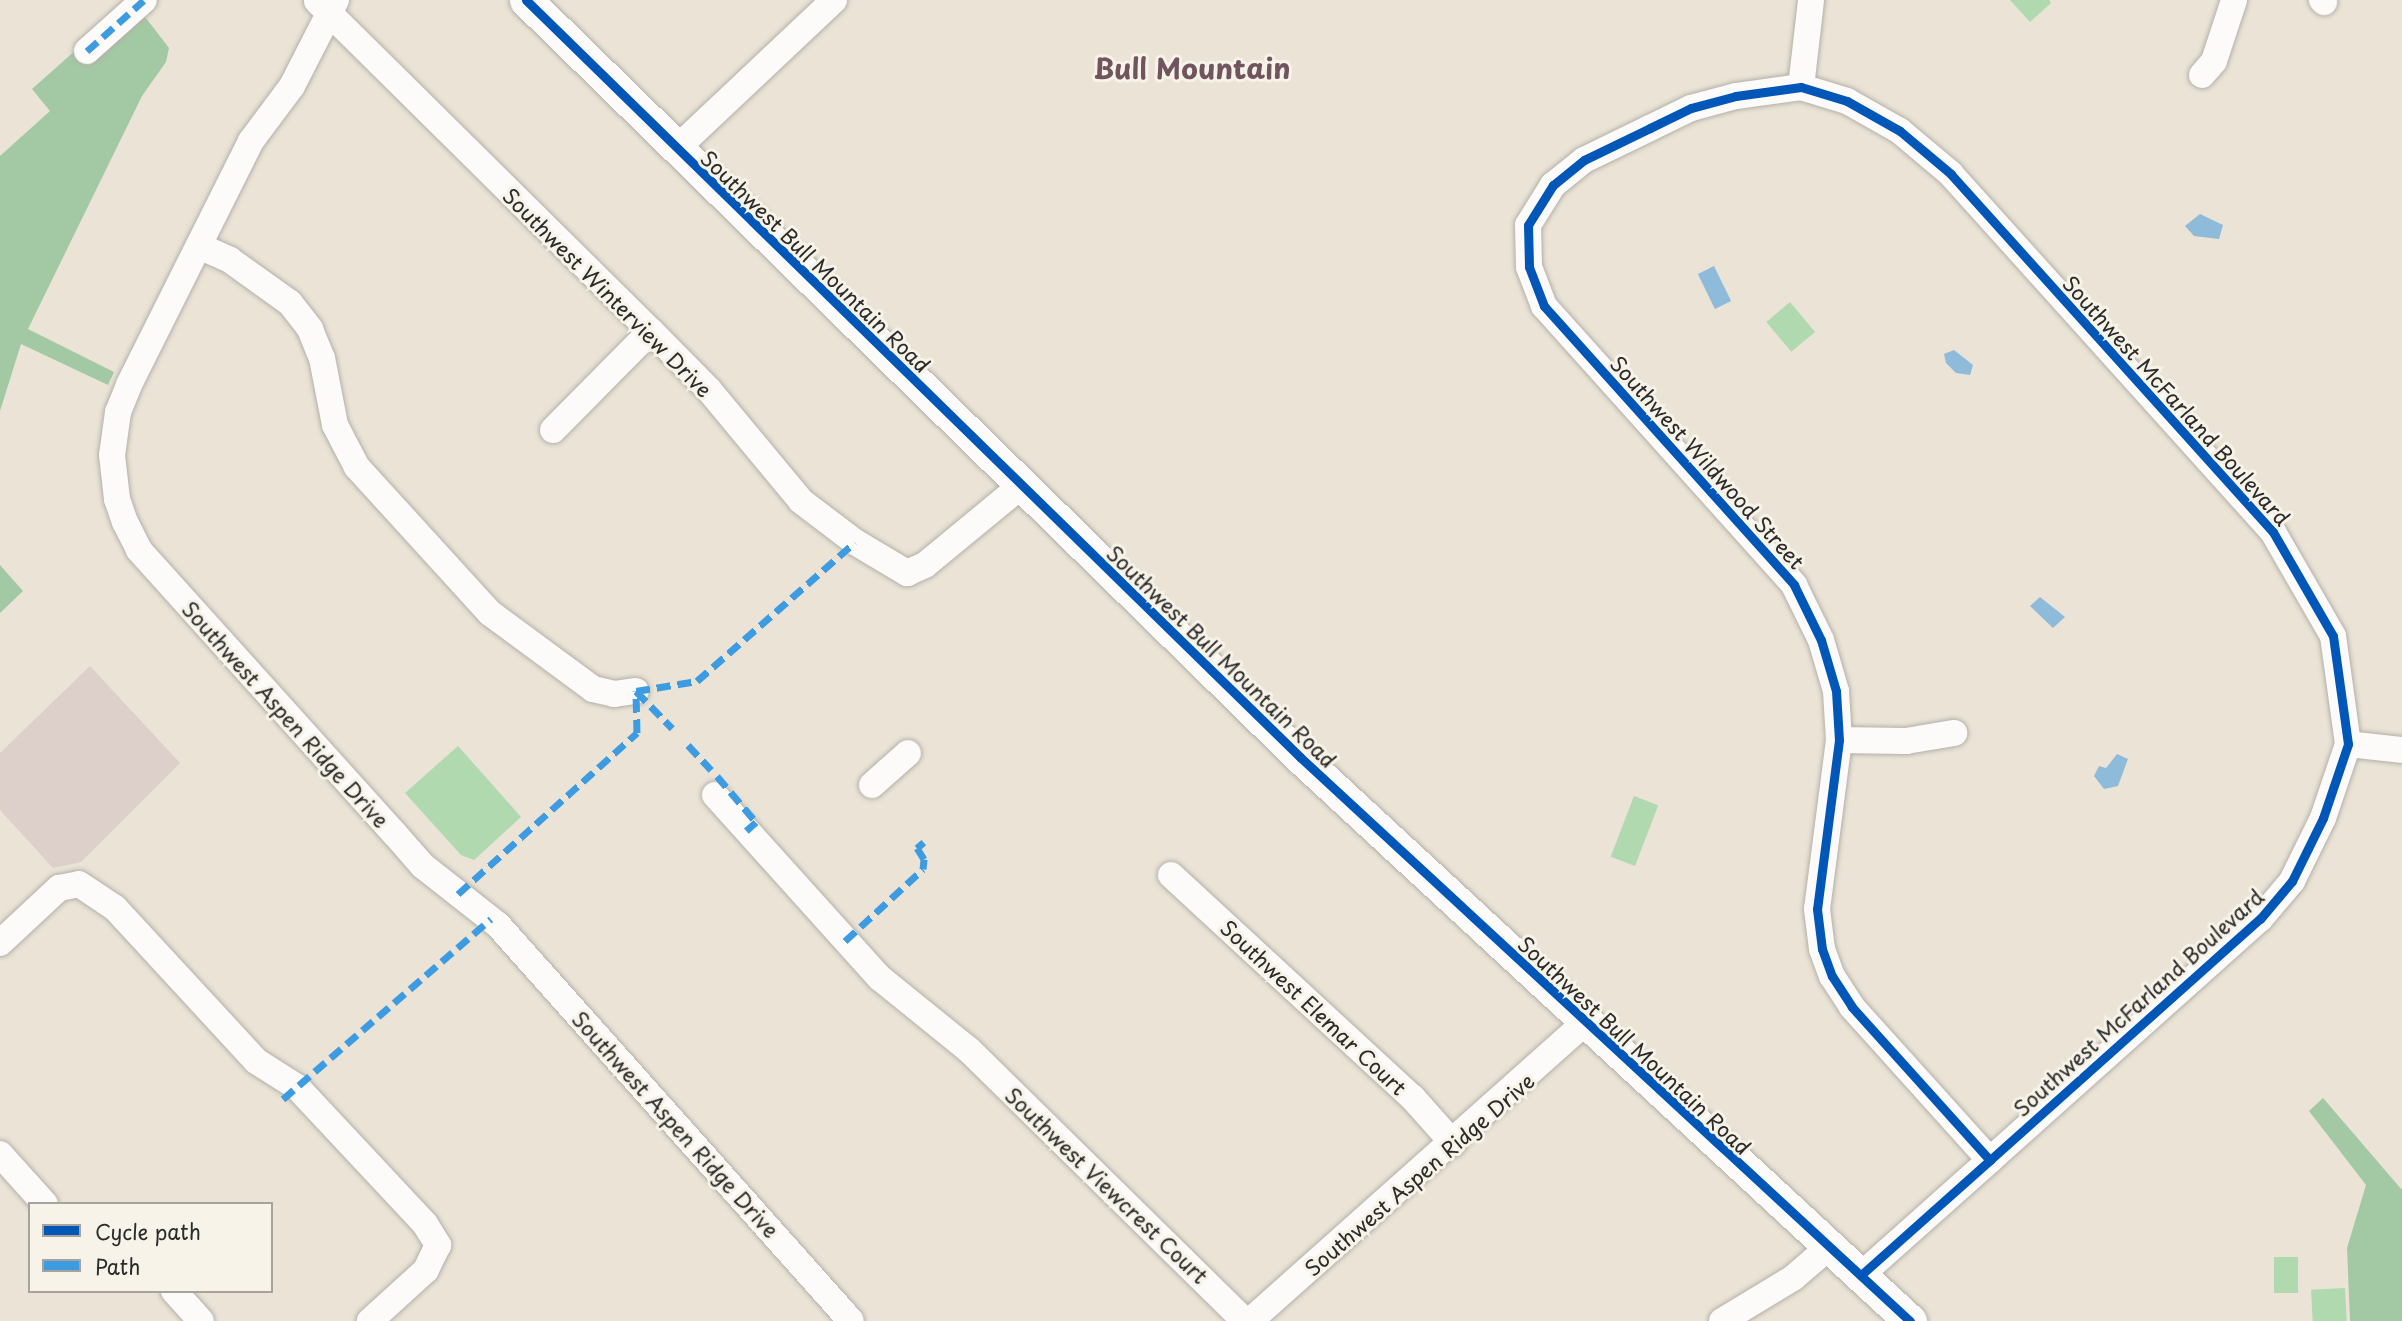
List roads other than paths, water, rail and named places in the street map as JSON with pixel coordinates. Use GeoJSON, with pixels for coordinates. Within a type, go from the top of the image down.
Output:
{"type":"FeatureCollection","features":[{"type":"Feature","properties":{"kind":"main road","name":"Southwest Bull Mountain Road"},"geometry":{"type":"LineString","coordinates":[[526,0],[1300,757],[1584,1023],[1910,1321]]}},
{"type":"Feature","properties":{"kind":"street"},"geometry":{"type":"LineString","coordinates":[[87,51],[144,0]]}},
{"type":"Feature","properties":{"kind":"street"},"geometry":{"type":"LineString","coordinates":[[676,149],[834,0]]}},
{"type":"Feature","properties":{"kind":"street"},"geometry":{"type":"LineString","coordinates":[[1801,87],[1811,0]]}},
{"type":"Feature","properties":{"kind":"street"},"geometry":{"type":"LineString","coordinates":[[2202,75],[2214,61],[2234,0]]}},
{"type":"Feature","properties":{"kind":"street","name":"Southwest Aspen Ridge Drive"},"geometry":{"type":"LineString","coordinates":[[327,4],[292,86],[255,134],[118,412],[113,478],[125,522],[139,550],[423,866],[498,925],[851,1321]]}},
{"type":"Feature","properties":{"kind":"street","name":"Southwest Winterview Drive"},"geometry":{"type":"LineString","coordinates":[[327,4],[709,390],[801,501],[855,542],[907,573],[925,565],[1021,486]]}},
{"type":"Feature","properties":{"kind":"street","name":"Southwest Wildwood Street"},"geometry":{"type":"LineString","coordinates":[[1801,87],[1691,108],[1584,160],[1553,186],[1528,225],[1530,267],[1544,306],[1790,578],[1821,640],[1836,691],[1839,740],[1817,909],[1822,949],[1832,976],[1852,1007],[1990,1160]]}},
{"type":"Feature","properties":{"kind":"street","name":"Southwest McFarland Boulevard"},"geometry":{"type":"LineString","coordinates":[[1801,87],[1847,100],[1890,125],[1951,174],[2273,532],[2333,636],[2348,744],[2322,818],[2300,866],[2268,910],[1861,1275]]}},
{"type":"Feature","properties":{"kind":"street"},"geometry":{"type":"LineString","coordinates":[[199,246],[230,260],[290,303],[310,329],[322,358],[335,425],[357,467],[490,613],[593,689],[614,694],[636,691]]}},
{"type":"Feature","properties":{"kind":"street"},"geometry":{"type":"LineString","coordinates":[[553,430],[651,331]]}},
{"type":"Feature","properties":{"kind":"street"},"geometry":{"type":"LineString","coordinates":[[1839,740],[1906,741],[1954,733]]}},
{"type":"Feature","properties":{"kind":"street"},"geometry":{"type":"LineString","coordinates":[[2348,744],[2402,750]]}},
{"type":"Feature","properties":{"kind":"street"},"geometry":{"type":"LineString","coordinates":[[872,785],[908,754]]}},
{"type":"Feature","properties":{"kind":"street","name":"Southwest Viewcrest Court"},"geometry":{"type":"LineString","coordinates":[[715,795],[880,978],[969,1050],[1245,1321]]}},
{"type":"Feature","properties":{"kind":"street","name":"Southwest Elemar Court"},"geometry":{"type":"LineString","coordinates":[[1171,875],[1412,1097],[1453,1143]]}},
{"type":"Feature","properties":{"kind":"street"},"geometry":{"type":"LineString","coordinates":[[0,943],[58,888],[79,884],[115,908],[256,1060],[296,1087],[425,1224],[438,1245],[426,1270],[370,1321]]}},
{"type":"Feature","properties":{"kind":"street","name":"Southwest Aspen Ridge Drive"},"geometry":{"type":"LineString","coordinates":[[1250,1321],[1453,1143],[1584,1023]]}},
{"type":"Feature","properties":{"kind":"street"},"geometry":{"type":"LineString","coordinates":[[0,1154],[44,1202]]}},
{"type":"Feature","properties":{"kind":"street"},"geometry":{"type":"LineString","coordinates":[[1722,1321],[1793,1278],[1829,1247]]}},
{"type":"Feature","properties":{"kind":"street"},"geometry":{"type":"LineString","coordinates":[[176,1293],[201,1321]]}},
{"type":"Feature","properties":{"kind":"water"},"geometry":{"type":"Polygon","coordinates":[[[2200,214],[2223,225],[2219,239],[2194,236],[2185,226],[2200,214]]]}},
{"type":"Feature","properties":{"kind":"water"},"geometry":{"type":"Polygon","coordinates":[[[1714,266],[1731,301],[1715,309],[1698,274],[1714,266]]]}},
{"type":"Feature","properties":{"kind":"water"},"geometry":{"type":"Polygon","coordinates":[[[1954,350],[1973,365],[1970,375],[1956,373],[1946,363],[1944,354],[1954,350]]]}},
{"type":"Feature","properties":{"kind":"water"},"geometry":{"type":"Polygon","coordinates":[[[2040,597],[2065,617],[2053,628],[2030,606],[2040,597]]]}},
{"type":"Feature","properties":{"kind":"water"},"geometry":{"type":"Polygon","coordinates":[[[2117,754],[2128,759],[2118,786],[2104,789],[2094,776],[2099,766],[2106,768],[2117,754]]]}},
{"type":"Feature","properties":{"kind":"district","name":"Bull Mountain"},"geometry":{"type":"Point","coordinates":[1192,68]}}]}
